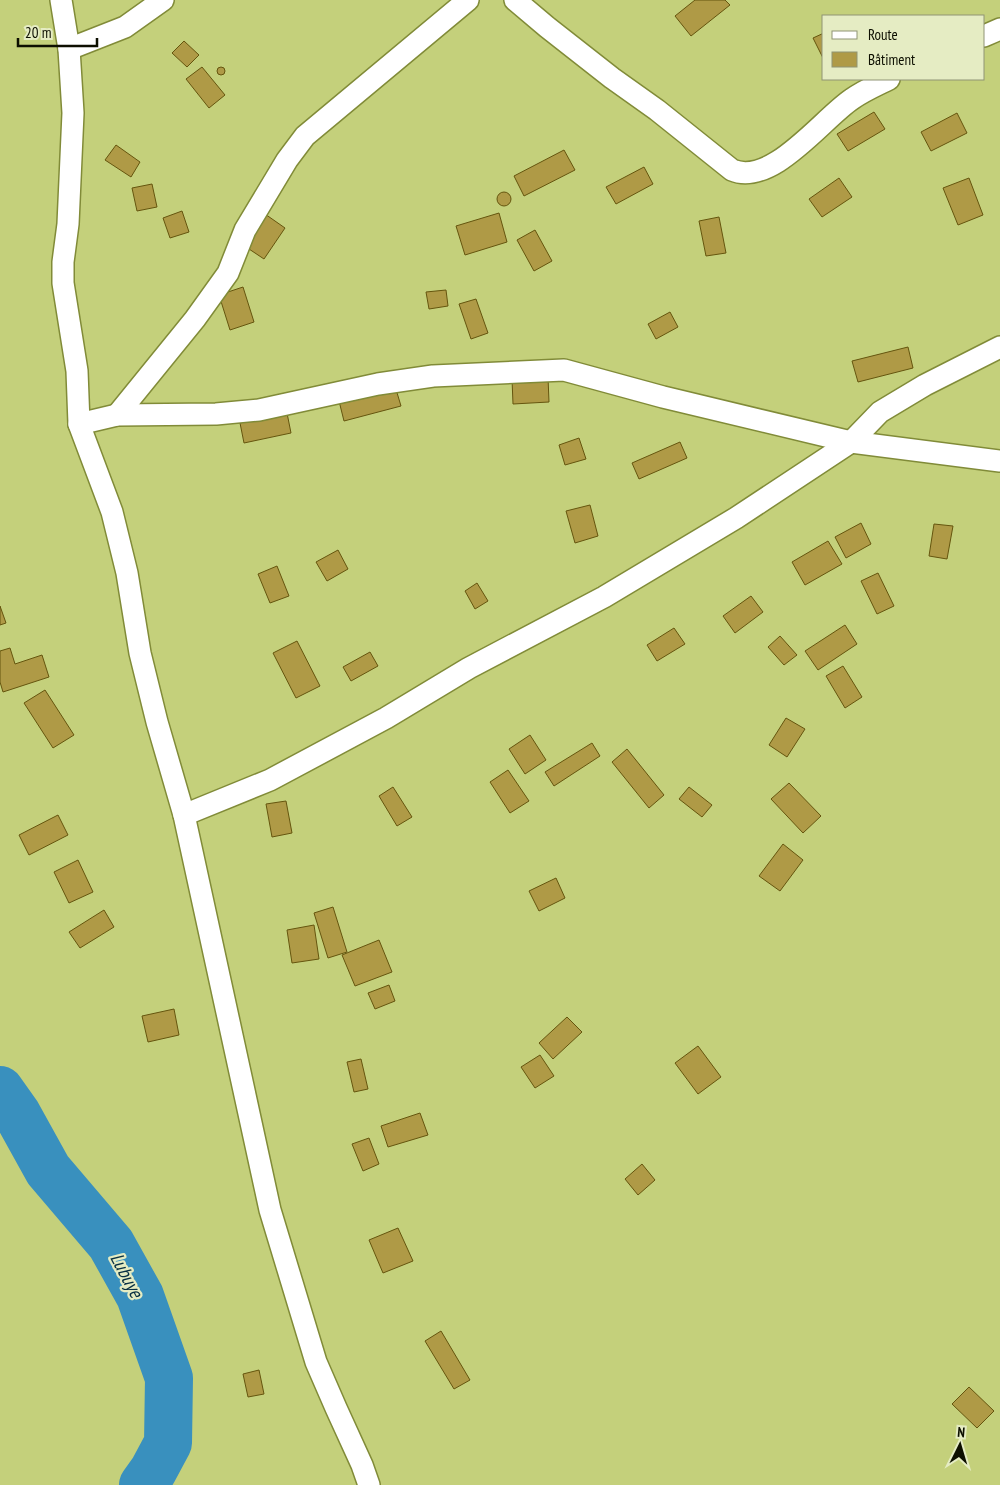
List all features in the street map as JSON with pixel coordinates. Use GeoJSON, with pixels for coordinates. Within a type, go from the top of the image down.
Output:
{"type":"FeatureCollection","features":[{"type":"Feature","properties":{"kind":"street"},"geometry":{"type":"LineString","coordinates":[[61,0],[69,49],[73,113],[68,224],[63,262],[63,283],[77,371],[79,424],[112,512],[127,573],[140,653],[157,722],[184,815],[270,1210],[316,1362],[369,1485]]}},
{"type":"Feature","properties":{"kind":"street"},"geometry":{"type":"LineString","coordinates":[[69,49],[124,27],[163,0]]}},
{"type":"Feature","properties":{"kind":"street"},"geometry":{"type":"LineString","coordinates":[[116,415],[195,319],[228,272],[245,230],[305,136],[468,0]]}},
{"type":"Feature","properties":{"kind":"street"},"geometry":{"type":"LineString","coordinates":[[515,0],[612,78],[657,110],[732,170],[740,174],[756,172],[789,155],[852,99],[887,80]]}},
{"type":"Feature","properties":{"kind":"street"},"geometry":{"type":"LineString","coordinates":[[985,36],[1000,29]]}},
{"type":"Feature","properties":{"kind":"street"},"geometry":{"type":"LineString","coordinates":[[184,815],[270,780],[386,718],[469,668],[604,596],[736,518],[851,442],[880,412],[924,385],[1000,347]]}},
{"type":"Feature","properties":{"kind":"street"},"geometry":{"type":"LineString","coordinates":[[79,424],[116,415],[216,414],[251,411],[378,384],[432,376],[564,370],[663,398],[851,442],[1000,461]]}},
{"type":"Feature","properties":{"kind":"building"},"geometry":{"type":"Polygon","coordinates":[[[695,0],[725,0],[730,5],[691,36],[675,16],[695,0]]]}},
{"type":"Feature","properties":{"kind":"building"},"geometry":{"type":"Polygon","coordinates":[[[822,34],[822,56],[813,38],[822,34]]]}},
{"type":"Feature","properties":{"kind":"building"},"geometry":{"type":"Polygon","coordinates":[[[184,41],[199,55],[187,67],[172,53],[184,41]]]}},
{"type":"Feature","properties":{"kind":"building"},"geometry":{"type":"Polygon","coordinates":[[[202,67],[225,95],[209,108],[186,79],[202,67]]]}},
{"type":"Feature","properties":{"kind":"building"},"geometry":{"type":"Polygon","coordinates":[[[221,67],[225,71],[221,75],[217,71],[221,67]]]}},
{"type":"Feature","properties":{"kind":"building"},"geometry":{"type":"Polygon","coordinates":[[[874,112],[885,129],[848,151],[837,134],[874,112]]]}},
{"type":"Feature","properties":{"kind":"building"},"geometry":{"type":"Polygon","coordinates":[[[957,113],[967,133],[931,151],[921,132],[957,113]]]}},
{"type":"Feature","properties":{"kind":"building"},"geometry":{"type":"Polygon","coordinates":[[[116,145],[140,162],[131,177],[105,160],[116,145]]]}},
{"type":"Feature","properties":{"kind":"building"},"geometry":{"type":"Polygon","coordinates":[[[564,150],[575,170],[524,196],[514,176],[564,150]]]}},
{"type":"Feature","properties":{"kind":"building"},"geometry":{"type":"Polygon","coordinates":[[[644,167],[653,184],[616,204],[606,187],[644,167]]]}},
{"type":"Feature","properties":{"kind":"building"},"geometry":{"type":"Polygon","coordinates":[[[839,178],[852,197],[822,217],[809,199],[839,178]]]}},
{"type":"Feature","properties":{"kind":"building"},"geometry":{"type":"Polygon","coordinates":[[[969,178],[983,215],[958,225],[943,188],[969,178]]]}},
{"type":"Feature","properties":{"kind":"building"},"geometry":{"type":"Polygon","coordinates":[[[152,184],[157,207],[137,211],[132,188],[152,184]]]}},
{"type":"Feature","properties":{"kind":"building"},"geometry":{"type":"Polygon","coordinates":[[[504,192],[509,194],[511,199],[509,204],[504,206],[499,204],[497,199],[499,194],[504,192]]]}},
{"type":"Feature","properties":{"kind":"building"},"geometry":{"type":"Polygon","coordinates":[[[182,211],[189,232],[170,238],[163,218],[182,211]]]}},
{"type":"Feature","properties":{"kind":"building"},"geometry":{"type":"Polygon","coordinates":[[[499,213],[507,242],[465,255],[456,226],[499,213]]]}},
{"type":"Feature","properties":{"kind":"building"},"geometry":{"type":"Polygon","coordinates":[[[265,214],[285,228],[264,259],[243,245],[265,214]]]}},
{"type":"Feature","properties":{"kind":"building"},"geometry":{"type":"Polygon","coordinates":[[[719,217],[726,253],[706,256],[699,221],[719,217]]]}},
{"type":"Feature","properties":{"kind":"building"},"geometry":{"type":"Polygon","coordinates":[[[535,230],[552,261],[534,271],[517,240],[535,230]]]}},
{"type":"Feature","properties":{"kind":"building"},"geometry":{"type":"Polygon","coordinates":[[[243,287],[254,322],[230,330],[219,295],[243,287]]]}},
{"type":"Feature","properties":{"kind":"building"},"geometry":{"type":"Polygon","coordinates":[[[446,290],[448,306],[429,309],[426,292],[446,290]]]}},
{"type":"Feature","properties":{"kind":"building"},"geometry":{"type":"Polygon","coordinates":[[[476,299],[488,333],[471,339],[459,304],[476,299]]]}},
{"type":"Feature","properties":{"kind":"building"},"geometry":{"type":"Polygon","coordinates":[[[670,312],[678,327],[656,339],[648,324],[670,312]]]}},
{"type":"Feature","properties":{"kind":"building"},"geometry":{"type":"Polygon","coordinates":[[[908,347],[913,368],[858,382],[852,361],[908,347]]]}},
{"type":"Feature","properties":{"kind":"building"},"geometry":{"type":"Polygon","coordinates":[[[548,377],[549,402],[513,404],[512,379],[548,377]]]}},
{"type":"Feature","properties":{"kind":"building"},"geometry":{"type":"Polygon","coordinates":[[[395,386],[401,406],[344,421],[339,401],[395,386]]]}},
{"type":"Feature","properties":{"kind":"building"},"geometry":{"type":"Polygon","coordinates":[[[287,413],[291,433],[244,443],[240,423],[287,413]]]}},
{"type":"Feature","properties":{"kind":"building"},"geometry":{"type":"Polygon","coordinates":[[[579,438],[586,459],[565,465],[559,445],[579,438]]]}},
{"type":"Feature","properties":{"kind":"building"},"geometry":{"type":"Polygon","coordinates":[[[680,442],[687,458],[639,479],[632,463],[680,442]]]}},
{"type":"Feature","properties":{"kind":"building"},"geometry":{"type":"Polygon","coordinates":[[[590,505],[598,536],[575,543],[566,511],[590,505]]]}},
{"type":"Feature","properties":{"kind":"building"},"geometry":{"type":"Polygon","coordinates":[[[861,523],[871,544],[846,558],[835,537],[861,523]]]}},
{"type":"Feature","properties":{"kind":"building"},"geometry":{"type":"Polygon","coordinates":[[[934,524],[953,526],[947,559],[929,556],[934,524]]]}},
{"type":"Feature","properties":{"kind":"building"},"geometry":{"type":"Polygon","coordinates":[[[828,541],[842,564],[805,585],[792,562],[828,541]]]}},
{"type":"Feature","properties":{"kind":"building"},"geometry":{"type":"Polygon","coordinates":[[[338,550],[348,569],[327,581],[316,562],[338,550]]]}},
{"type":"Feature","properties":{"kind":"building"},"geometry":{"type":"Polygon","coordinates":[[[277,566],[289,596],[270,603],[258,574],[277,566]]]}},
{"type":"Feature","properties":{"kind":"building"},"geometry":{"type":"Polygon","coordinates":[[[878,573],[894,606],[877,614],[861,581],[878,573]]]}},
{"type":"Feature","properties":{"kind":"building"},"geometry":{"type":"Polygon","coordinates":[[[477,583],[488,601],[475,609],[465,591],[477,583]]]}},
{"type":"Feature","properties":{"kind":"building"},"geometry":{"type":"Polygon","coordinates":[[[751,596],[763,612],[735,633],[723,616],[751,596]]]}},
{"type":"Feature","properties":{"kind":"building"},"geometry":{"type":"Polygon","coordinates":[[[0,606],[6,623],[0,625],[0,606]]]}},
{"type":"Feature","properties":{"kind":"building"},"geometry":{"type":"Polygon","coordinates":[[[845,625],[857,644],[818,670],[805,651],[845,625]]]}},
{"type":"Feature","properties":{"kind":"building"},"geometry":{"type":"Polygon","coordinates":[[[674,628],[685,644],[657,661],[647,645],[674,628]]]}},
{"type":"Feature","properties":{"kind":"building"},"geometry":{"type":"Polygon","coordinates":[[[780,636],[797,655],[784,665],[768,647],[780,636]]]}},
{"type":"Feature","properties":{"kind":"building"},"geometry":{"type":"Polygon","coordinates":[[[297,641],[320,686],[296,698],[273,653],[297,641]]]}},
{"type":"Feature","properties":{"kind":"building"},"geometry":{"type":"Polygon","coordinates":[[[10,648],[15,664],[42,655],[49,677],[3,692],[0,682],[0,651],[10,648]]]}},
{"type":"Feature","properties":{"kind":"building"},"geometry":{"type":"Polygon","coordinates":[[[370,652],[378,666],[351,681],[343,667],[370,652]]]}},
{"type":"Feature","properties":{"kind":"building"},"geometry":{"type":"Polygon","coordinates":[[[843,666],[862,697],[845,708],[826,676],[843,666]]]}},
{"type":"Feature","properties":{"kind":"building"},"geometry":{"type":"Polygon","coordinates":[[[45,690],[74,735],[53,748],[24,703],[45,690]]]}},
{"type":"Feature","properties":{"kind":"building"},"geometry":{"type":"Polygon","coordinates":[[[786,718],[805,729],[787,757],[769,745],[786,718]]]}},
{"type":"Feature","properties":{"kind":"building"},"geometry":{"type":"Polygon","coordinates":[[[530,735],[546,760],[525,774],[509,749],[530,735]]]}},
{"type":"Feature","properties":{"kind":"building"},"geometry":{"type":"Polygon","coordinates":[[[592,743],[600,756],[554,786],[545,772],[592,743]]]}},
{"type":"Feature","properties":{"kind":"building"},"geometry":{"type":"Polygon","coordinates":[[[627,749],[664,795],[649,808],[612,762],[627,749]]]}},
{"type":"Feature","properties":{"kind":"building"},"geometry":{"type":"Polygon","coordinates":[[[508,770],[529,801],[510,813],[490,782],[508,770]]]}},
{"type":"Feature","properties":{"kind":"building"},"geometry":{"type":"Polygon","coordinates":[[[789,783],[821,816],[803,833],[771,799],[789,783]]]}},
{"type":"Feature","properties":{"kind":"building"},"geometry":{"type":"Polygon","coordinates":[[[393,787],[412,817],[397,826],[379,796],[393,787]]]}},
{"type":"Feature","properties":{"kind":"building"},"geometry":{"type":"Polygon","coordinates":[[[689,787],[712,805],[702,817],[679,799],[689,787]]]}},
{"type":"Feature","properties":{"kind":"building"},"geometry":{"type":"Polygon","coordinates":[[[286,801],[292,833],[272,837],[266,804],[286,801]]]}},
{"type":"Feature","properties":{"kind":"building"},"geometry":{"type":"Polygon","coordinates":[[[58,815],[68,835],[29,855],[19,835],[58,815]]]}},
{"type":"Feature","properties":{"kind":"building"},"geometry":{"type":"Polygon","coordinates":[[[783,844],[803,860],[780,891],[759,876],[783,844]]]}},
{"type":"Feature","properties":{"kind":"building"},"geometry":{"type":"Polygon","coordinates":[[[78,860],[93,892],[69,903],[54,872],[78,860]]]}},
{"type":"Feature","properties":{"kind":"building"},"geometry":{"type":"Polygon","coordinates":[[[556,878],[565,898],[539,911],[529,891],[556,878]]]}},
{"type":"Feature","properties":{"kind":"building"},"geometry":{"type":"Polygon","coordinates":[[[333,907],[347,952],[328,958],[314,913],[333,907]]]}},
{"type":"Feature","properties":{"kind":"building"},"geometry":{"type":"Polygon","coordinates":[[[104,910],[114,927],[80,948],[69,932],[104,910]]]}},
{"type":"Feature","properties":{"kind":"building"},"geometry":{"type":"Polygon","coordinates":[[[314,925],[319,959],[292,963],[287,930],[314,925]]]}},
{"type":"Feature","properties":{"kind":"building"},"geometry":{"type":"Polygon","coordinates":[[[379,940],[392,972],[355,986],[342,955],[379,940]]]}},
{"type":"Feature","properties":{"kind":"building"},"geometry":{"type":"Polygon","coordinates":[[[389,985],[395,1001],[375,1009],[368,993],[389,985]]]}},
{"type":"Feature","properties":{"kind":"building"},"geometry":{"type":"Polygon","coordinates":[[[174,1009],[179,1035],[148,1042],[142,1016],[174,1009]]]}},
{"type":"Feature","properties":{"kind":"building"},"geometry":{"type":"Polygon","coordinates":[[[567,1017],[582,1032],[553,1059],[539,1043],[567,1017]]]}},
{"type":"Feature","properties":{"kind":"building"},"geometry":{"type":"Polygon","coordinates":[[[698,1046],[721,1077],[698,1094],[675,1063],[698,1046]]]}},
{"type":"Feature","properties":{"kind":"building"},"geometry":{"type":"Polygon","coordinates":[[[540,1055],[554,1076],[535,1088],[521,1067],[540,1055]]]}},
{"type":"Feature","properties":{"kind":"building"},"geometry":{"type":"Polygon","coordinates":[[[361,1059],[368,1089],[354,1092],[347,1062],[361,1059]]]}},
{"type":"Feature","properties":{"kind":"building"},"geometry":{"type":"Polygon","coordinates":[[[420,1113],[428,1135],[388,1147],[381,1126],[420,1113]]]}},
{"type":"Feature","properties":{"kind":"building"},"geometry":{"type":"Polygon","coordinates":[[[369,1138],[379,1164],[363,1171],[352,1144],[369,1138]]]}},
{"type":"Feature","properties":{"kind":"building"},"geometry":{"type":"Polygon","coordinates":[[[642,1164],[655,1180],[638,1195],[625,1179],[642,1164]]]}},
{"type":"Feature","properties":{"kind":"building"},"geometry":{"type":"Polygon","coordinates":[[[398,1228],[413,1261],[383,1273],[369,1240],[398,1228]]]}},
{"type":"Feature","properties":{"kind":"building"},"geometry":{"type":"Polygon","coordinates":[[[441,1331],[470,1380],[454,1389],[425,1341],[441,1331]]]}},
{"type":"Feature","properties":{"kind":"building"},"geometry":{"type":"Polygon","coordinates":[[[259,1370],[264,1394],[248,1397],[243,1374],[259,1370]]]}},
{"type":"Feature","properties":{"kind":"building"},"geometry":{"type":"Polygon","coordinates":[[[969,1387],[994,1411],[977,1428],[952,1404],[969,1387]]]}},
{"type":"Feature","properties":{"kind":"waterway","name":"Lubuye"},"geometry":{"type":"LineString","coordinates":[[0,1090],[17,1114],[48,1170],[111,1244],[140,1296],[169,1378],[168,1443],[143,1485]]}}]}
